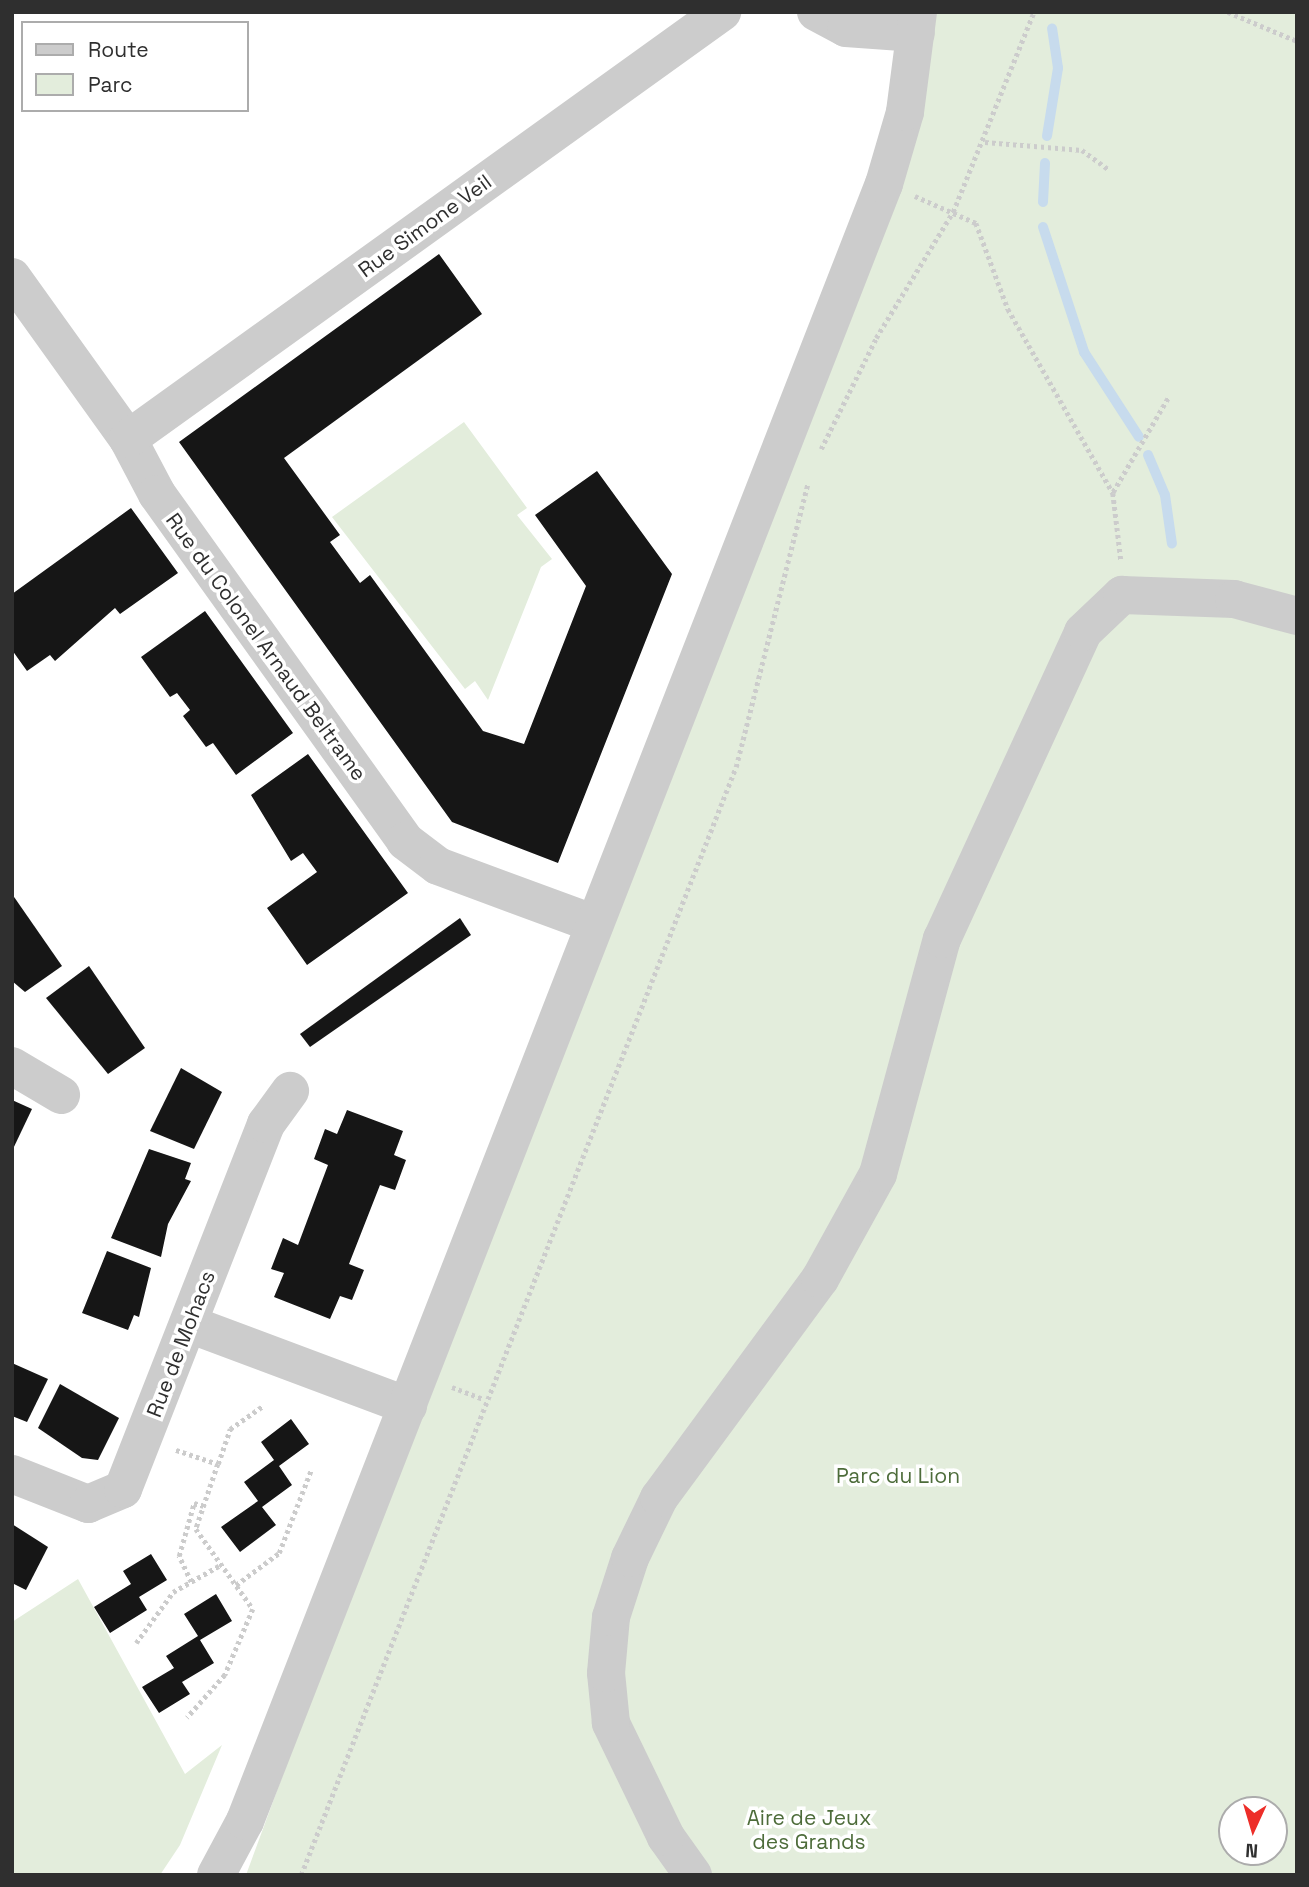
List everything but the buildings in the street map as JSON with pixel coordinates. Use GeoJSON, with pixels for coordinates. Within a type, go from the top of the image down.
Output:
{"type":"FeatureCollection","features":[{"type":"Feature","properties":{"kind":"street","name":"Rue Simone Veil"},"geometry":{"type":"LineString","coordinates":[[128,439],[722,12]]}},
{"type":"Feature","properties":{"kind":"street"},"geometry":{"type":"LineString","coordinates":[[230,1875],[245,1821],[898,141],[917,23],[846,27],[816,12]]}},
{"type":"Feature","properties":{"kind":"street","name":"Rue du Colonel Arnaud Beltrame"},"geometry":{"type":"LineString","coordinates":[[12,277],[128,439],[157,494],[405,841],[438,866],[595,924]]}},
{"type":"Feature","properties":{"kind":"street"},"geometry":{"type":"LineString","coordinates":[[693,1875],[666,1837],[611,1723],[606,1673],[611,1617],[630,1558],[659,1498],[820,1279],[878,1174],[942,939],[979,850],[1083,632],[1122,595],[1234,599],[1297,616]]}},
{"type":"Feature","properties":{"kind":"street"},"geometry":{"type":"LineString","coordinates":[[12,1066],[61,1095]]}},
{"type":"Feature","properties":{"kind":"street","name":"Rue de Mohacs"},"geometry":{"type":"LineString","coordinates":[[12,1474],[57,1496],[102,1502],[123,1489],[145,1439],[266,1124],[290,1091]]}},
{"type":"Feature","properties":{"kind":"street"},"geometry":{"type":"LineString","coordinates":[[189,1324],[408,1406]]}},
{"type":"Feature","properties":{"kind":"street"},"geometry":{"type":"LineString","coordinates":[[216,1875],[245,1821]]}},
{"type":"Feature","properties":{"kind":"path"},"geometry":{"type":"LineString","coordinates":[[815,462],[865,358],[954,212],[985,142],[1034,12]]}},
{"type":"Feature","properties":{"kind":"path"},"geometry":{"type":"LineString","coordinates":[[1228,12],[1297,40]]}},
{"type":"Feature","properties":{"kind":"path"},"geometry":{"type":"LineString","coordinates":[[985,142],[1082,150],[1110,170]]}},
{"type":"Feature","properties":{"kind":"path"},"geometry":{"type":"LineString","coordinates":[[954,212],[976,223],[1008,309],[1113,493],[1122,595]]}},
{"type":"Feature","properties":{"kind":"path"},"geometry":{"type":"LineString","coordinates":[[1113,493],[1169,396]]}},
{"type":"Feature","properties":{"kind":"path"},"geometry":{"type":"LineString","coordinates":[[301,1875],[736,767],[811,475]]}},
{"type":"Feature","properties":{"kind":"path"},"geometry":{"type":"LineString","coordinates":[[187,1718],[225,1675],[253,1609],[196,1529],[230,1429],[262,1407]]}},
{"type":"Feature","properties":{"kind":"path"},"geometry":{"type":"LineString","coordinates":[[145,1439],[218,1464]]}},
{"type":"Feature","properties":{"kind":"path"},"geometry":{"type":"LineString","coordinates":[[236,1585],[279,1553],[311,1470]]}},
{"type":"Feature","properties":{"kind":"path"},"geometry":{"type":"LineString","coordinates":[[191,1582],[179,1556],[194,1503],[204,1506]]}},
{"type":"Feature","properties":{"kind":"path"},"geometry":{"type":"LineString","coordinates":[[136,1643],[173,1592],[222,1564]]}},
{"type":"Feature","properties":{"kind":"green space","name":"Parc du Lion"},"geometry":{"type":"Polygon","coordinates":[[[931,12],[1297,12],[1297,1875],[246,1875],[931,12]]]}},
{"type":"Feature","properties":{"kind":"green space"},"geometry":{"type":"Polygon","coordinates":[[[464,422],[527,508],[517,515],[552,559],[541,567],[488,700],[475,681],[465,689],[332,517],[464,422]]]}},
{"type":"Feature","properties":{"kind":"green space"},"geometry":{"type":"Polygon","coordinates":[[[78,1579],[185,1774],[222,1745],[180,1845],[160,1875],[12,1875],[12,1622],[78,1579]]]}},
{"type":"Feature","properties":{"kind":"waterway"},"geometry":{"type":"LineString","coordinates":[[1047,136],[1058,68],[1052,28]]}},
{"type":"Feature","properties":{"kind":"waterway"},"geometry":{"type":"LineString","coordinates":[[1043,202],[1045,163]]}},
{"type":"Feature","properties":{"kind":"waterway"},"geometry":{"type":"LineString","coordinates":[[1043,227],[1084,352],[1139,437]]}},
{"type":"Feature","properties":{"kind":"waterway"},"geometry":{"type":"LineString","coordinates":[[1148,455],[1165,495],[1172,544]]}},
{"type":"Feature","properties":{"kind":"park label","name":"Aire de Jeux des Grands"},"geometry":{"type":"Point","coordinates":[809,1830]}}]}
